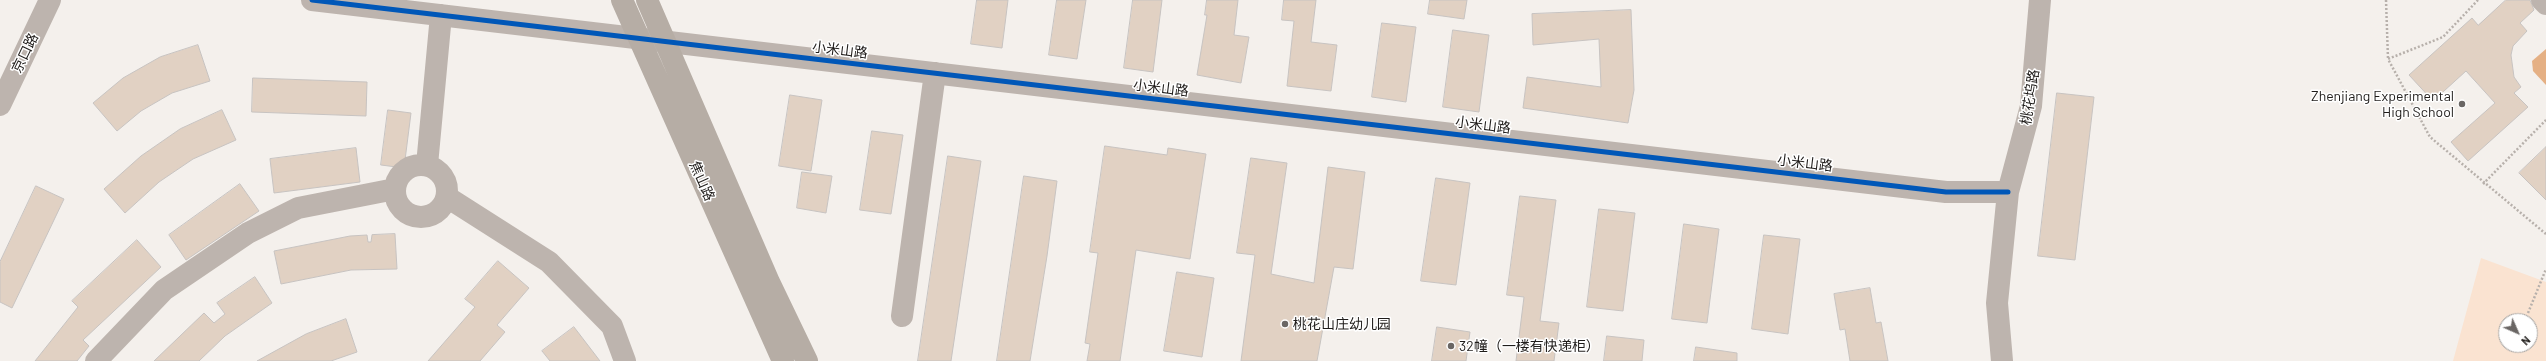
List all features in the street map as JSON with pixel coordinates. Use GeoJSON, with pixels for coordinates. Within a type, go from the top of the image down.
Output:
{"type":"FeatureCollection","features":[{"type":"Feature","properties":{"kind":"main road","name":"焦山路"},"geometry":{"type":"LineString","coordinates":[[622,0],[638,39],[784,361]]}},
{"type":"Feature","properties":{"kind":"main road","name":"焦山路"},"geometry":{"type":"LineString","coordinates":[[646,0],[769,282],[807,361]]}},
{"type":"Feature","properties":{"kind":"street","name":"京口路"},"geometry":{"type":"LineString","coordinates":[[0,105],[50,0]]}},
{"type":"Feature","properties":{"kind":"street","name":"小米山路"},"geometry":{"type":"LineString","coordinates":[[312,0],[1946,192],[2008,192]]}},
{"type":"Feature","properties":{"kind":"street","name":"桃花坞路"},"geometry":{"type":"LineString","coordinates":[[2008,192],[2031,106],[2040,0]]}},
{"type":"Feature","properties":{"kind":"street"},"geometry":{"type":"LineString","coordinates":[[2542,0],[2546,4]]}},
{"type":"Feature","properties":{"kind":"street"},"geometry":{"type":"LineString","coordinates":[[427,165],[441,15]]}},
{"type":"Feature","properties":{"kind":"street"},"geometry":{"type":"LineString","coordinates":[[902,316],[935,73]]}},
{"type":"Feature","properties":{"kind":"street"},"geometry":{"type":"LineString","coordinates":[[427,165],[435,168],[446,180],[447,197],[437,212],[421,217],[405,212],[395,198],[395,189],[397,180],[409,167],[427,165]]}},
{"type":"Feature","properties":{"kind":"street"},"geometry":{"type":"LineString","coordinates":[[96,361],[164,290],[248,233],[298,208],[395,189]]}},
{"type":"Feature","properties":{"kind":"street"},"geometry":{"type":"LineString","coordinates":[[2002,361],[1997,303],[2008,192]]}},
{"type":"Feature","properties":{"kind":"street"},"geometry":{"type":"LineString","coordinates":[[447,197],[549,262],[612,326],[625,361]]}},
{"type":"Feature","properties":{"kind":"path"},"geometry":{"type":"LineString","coordinates":[[2386,0],[2388,58],[2430,137],[2483,184],[2546,234]]}},
{"type":"Feature","properties":{"kind":"path"},"geometry":{"type":"LineString","coordinates":[[2388,58],[2443,37],[2478,0]]}},
{"type":"Feature","properties":{"kind":"path"},"geometry":{"type":"LineString","coordinates":[[2483,184],[2546,120]]}},
{"type":"Feature","properties":{"kind":"path"},"geometry":{"type":"LineString","coordinates":[[2528,313],[2546,269]]}},
{"type":"Feature","properties":{"kind":"shaded area"},"geometry":{"type":"Polygon","coordinates":[[[2546,49],[2546,85],[2533,71],[2532,61],[2546,49]]]}},
{"type":"Feature","properties":{"kind":"shaded area"},"geometry":{"type":"Polygon","coordinates":[[[2481,258],[2546,282],[2546,361],[2453,361],[2481,258]]]}},
{"type":"Feature","properties":{"kind":"building"},"geometry":{"type":"Polygon","coordinates":[[[977,0],[1008,0],[1002,48],[971,44],[977,0]]]}},
{"type":"Feature","properties":{"kind":"building"},"geometry":{"type":"Polygon","coordinates":[[[1057,0],[1086,0],[1077,59],[1049,55],[1057,0]]]}},
{"type":"Feature","properties":{"kind":"building"},"geometry":{"type":"Polygon","coordinates":[[[1133,0],[1162,0],[1153,72],[1124,68],[1133,0]]]}},
{"type":"Feature","properties":{"kind":"building"},"geometry":{"type":"Polygon","coordinates":[[[1207,0],[1238,0],[1234,35],[1249,37],[1241,83],[1197,75],[1207,15],[1205,15],[1207,0]]]}},
{"type":"Feature","properties":{"kind":"building"},"geometry":{"type":"Polygon","coordinates":[[[1284,0],[1316,0],[1311,42],[1337,45],[1331,91],[1287,86],[1294,21],[1282,20],[1284,0]]]}},
{"type":"Feature","properties":{"kind":"building"},"geometry":{"type":"Polygon","coordinates":[[[1430,0],[1467,0],[1464,19],[1428,14],[1430,0]]]}},
{"type":"Feature","properties":{"kind":"building"},"geometry":{"type":"Polygon","coordinates":[[[2506,0],[2530,0],[2534,10],[2520,23],[2527,31],[2513,46],[2511,55],[2514,77],[2521,87],[2514,93],[2528,107],[2468,161],[2451,142],[2495,103],[2466,71],[2433,101],[2409,75],[2472,18],[2478,25],[2506,0]]]}},
{"type":"Feature","properties":{"kind":"building"},"geometry":{"type":"Polygon","coordinates":[[[1631,10],[1634,90],[1628,123],[1523,108],[1527,77],[1601,87],[1599,39],[1533,45],[1532,14],[1631,10]]]}},
{"type":"Feature","properties":{"kind":"building"},"geometry":{"type":"Polygon","coordinates":[[[1382,23],[1416,27],[1406,102],[1372,97],[1382,23]]]}},
{"type":"Feature","properties":{"kind":"building"},"geometry":{"type":"Polygon","coordinates":[[[1453,30],[1489,35],[1479,112],[1443,107],[1453,30]]]}},
{"type":"Feature","properties":{"kind":"building"},"geometry":{"type":"Polygon","coordinates":[[[198,45],[210,81],[172,93],[141,111],[117,131],[93,103],[123,78],[160,57],[198,45]]]}},
{"type":"Feature","properties":{"kind":"building"},"geometry":{"type":"Polygon","coordinates":[[[253,78],[367,82],[366,116],[252,112],[253,78]]]}},
{"type":"Feature","properties":{"kind":"building"},"geometry":{"type":"Polygon","coordinates":[[[2057,93],[2094,97],[2075,260],[2038,256],[2057,93]]]}},
{"type":"Feature","properties":{"kind":"building"},"geometry":{"type":"Polygon","coordinates":[[[790,95],[822,100],[811,171],[779,166],[790,95]]]}},
{"type":"Feature","properties":{"kind":"building"},"geometry":{"type":"Polygon","coordinates":[[[222,110],[236,140],[193,159],[159,182],[125,213],[104,189],[141,156],[180,129],[222,110]]]}},
{"type":"Feature","properties":{"kind":"building"},"geometry":{"type":"Polygon","coordinates":[[[388,110],[411,113],[404,168],[381,165],[388,110]]]}},
{"type":"Feature","properties":{"kind":"building"},"geometry":{"type":"Polygon","coordinates":[[[872,131],[903,135],[891,214],[860,210],[872,131]]]}},
{"type":"Feature","properties":{"kind":"building"},"geometry":{"type":"Polygon","coordinates":[[[1105,146],[1167,155],[1168,148],[1206,154],[1190,259],[1136,250],[1120,361],[1087,361],[1090,344],[1085,343],[1098,253],[1090,252],[1105,146]]]}},
{"type":"Feature","properties":{"kind":"building"},"geometry":{"type":"Polygon","coordinates":[[[2546,147],[2546,200],[2519,173],[2546,147]]]}},
{"type":"Feature","properties":{"kind":"building"},"geometry":{"type":"Polygon","coordinates":[[[356,148],[360,182],[274,193],[270,159],[356,148]]]}},
{"type":"Feature","properties":{"kind":"building"},"geometry":{"type":"Polygon","coordinates":[[[948,156],[981,161],[951,361],[918,361],[948,156]]]}},
{"type":"Feature","properties":{"kind":"building"},"geometry":{"type":"Polygon","coordinates":[[[1251,158],[1287,163],[1271,274],[1314,283],[1328,167],[1365,172],[1353,269],[1334,267],[1317,361],[1241,361],[1255,255],[1237,253],[1251,158]]]}},
{"type":"Feature","properties":{"kind":"building"},"geometry":{"type":"Polygon","coordinates":[[[802,172],[832,176],[826,213],[797,208],[802,172]]]}},
{"type":"Feature","properties":{"kind":"building"},"geometry":{"type":"Polygon","coordinates":[[[1024,176],[1057,181],[1047,256],[1030,361],[997,361],[1024,176]]]}},
{"type":"Feature","properties":{"kind":"building"},"geometry":{"type":"Polygon","coordinates":[[[1436,178],[1470,183],[1456,285],[1421,281],[1436,178]]]}},
{"type":"Feature","properties":{"kind":"building"},"geometry":{"type":"Polygon","coordinates":[[[240,184],[259,211],[186,260],[169,235],[240,184]]]}},
{"type":"Feature","properties":{"kind":"building"},"geometry":{"type":"Polygon","coordinates":[[[36,186],[64,199],[12,308],[0,302],[0,262],[36,186]]]}},
{"type":"Feature","properties":{"kind":"building"},"geometry":{"type":"Polygon","coordinates":[[[1520,196],[1556,200],[1540,321],[1559,323],[1554,361],[1516,361],[1524,297],[1507,295],[1520,196]]]}},
{"type":"Feature","properties":{"kind":"building"},"geometry":{"type":"Polygon","coordinates":[[[1599,209],[1635,213],[1623,311],[1587,307],[1599,209]]]}},
{"type":"Feature","properties":{"kind":"building"},"geometry":{"type":"Polygon","coordinates":[[[1684,224],[1719,229],[1707,323],[1672,319],[1684,224]]]}},
{"type":"Feature","properties":{"kind":"building"},"geometry":{"type":"Polygon","coordinates":[[[395,234],[397,269],[351,270],[281,284],[274,251],[350,236],[367,235],[368,242],[371,242],[372,235],[395,234]]]}},
{"type":"Feature","properties":{"kind":"building"},"geometry":{"type":"Polygon","coordinates":[[[1764,235],[1800,239],[1788,334],[1752,329],[1764,235]]]}},
{"type":"Feature","properties":{"kind":"building"},"geometry":{"type":"Polygon","coordinates":[[[137,240],[161,267],[83,340],[89,346],[77,361],[35,361],[78,307],[72,301],[137,240]]]}},
{"type":"Feature","properties":{"kind":"building"},"geometry":{"type":"Polygon","coordinates":[[[498,261],[529,288],[497,325],[505,332],[480,361],[428,361],[475,307],[465,299],[498,261]]]}},
{"type":"Feature","properties":{"kind":"building"},"geometry":{"type":"Polygon","coordinates":[[[1177,272],[1214,278],[1202,357],[1164,351],[1177,272]]]}},
{"type":"Feature","properties":{"kind":"building"},"geometry":{"type":"Polygon","coordinates":[[[255,277],[272,303],[225,336],[199,361],[154,361],[204,313],[214,323],[225,314],[217,303],[255,277]]]}},
{"type":"Feature","properties":{"kind":"building"},"geometry":{"type":"Polygon","coordinates":[[[1870,288],[1876,323],[1881,322],[1888,361],[1850,361],[1845,329],[1840,330],[1834,294],[1870,288]]]}},
{"type":"Feature","properties":{"kind":"building"},"geometry":{"type":"Polygon","coordinates":[[[346,319],[357,352],[331,361],[257,361],[306,334],[346,319]]]}},
{"type":"Feature","properties":{"kind":"building"},"geometry":{"type":"Polygon","coordinates":[[[574,327],[600,361],[550,361],[542,351],[574,327]]]}},
{"type":"Feature","properties":{"kind":"building","name":"32幢（一楼有快递柜）"},"geometry":{"type":"Polygon","coordinates":[[[1437,327],[1470,332],[1466,361],[1432,361],[1437,327]]]}},
{"type":"Feature","properties":{"kind":"building"},"geometry":{"type":"Polygon","coordinates":[[[1607,336],[1644,340],[1642,361],[1604,361],[1607,336]]]}},
{"type":"Feature","properties":{"kind":"building"},"geometry":{"type":"Polygon","coordinates":[[[1696,347],[1737,353],[1737,361],[1694,361],[1696,347]]]}},
{"type":"Feature","properties":{"kind":"cycle path"},"geometry":{"type":"LineString","coordinates":[[312,0],[1946,192],[2008,192]]}},
{"type":"Feature","properties":{"kind":"place","name":"Zhenjiang Experimental High School"},"geometry":{"type":"Point","coordinates":[2462,104]}},
{"type":"Feature","properties":{"kind":"place","name":"桃花山庄幼儿园"},"geometry":{"type":"Point","coordinates":[1285,324]}},
{"type":"Feature","properties":{"kind":"place","name":"32幢（一楼有快递柜）"},"geometry":{"type":"Point","coordinates":[1451,346]}}]}
